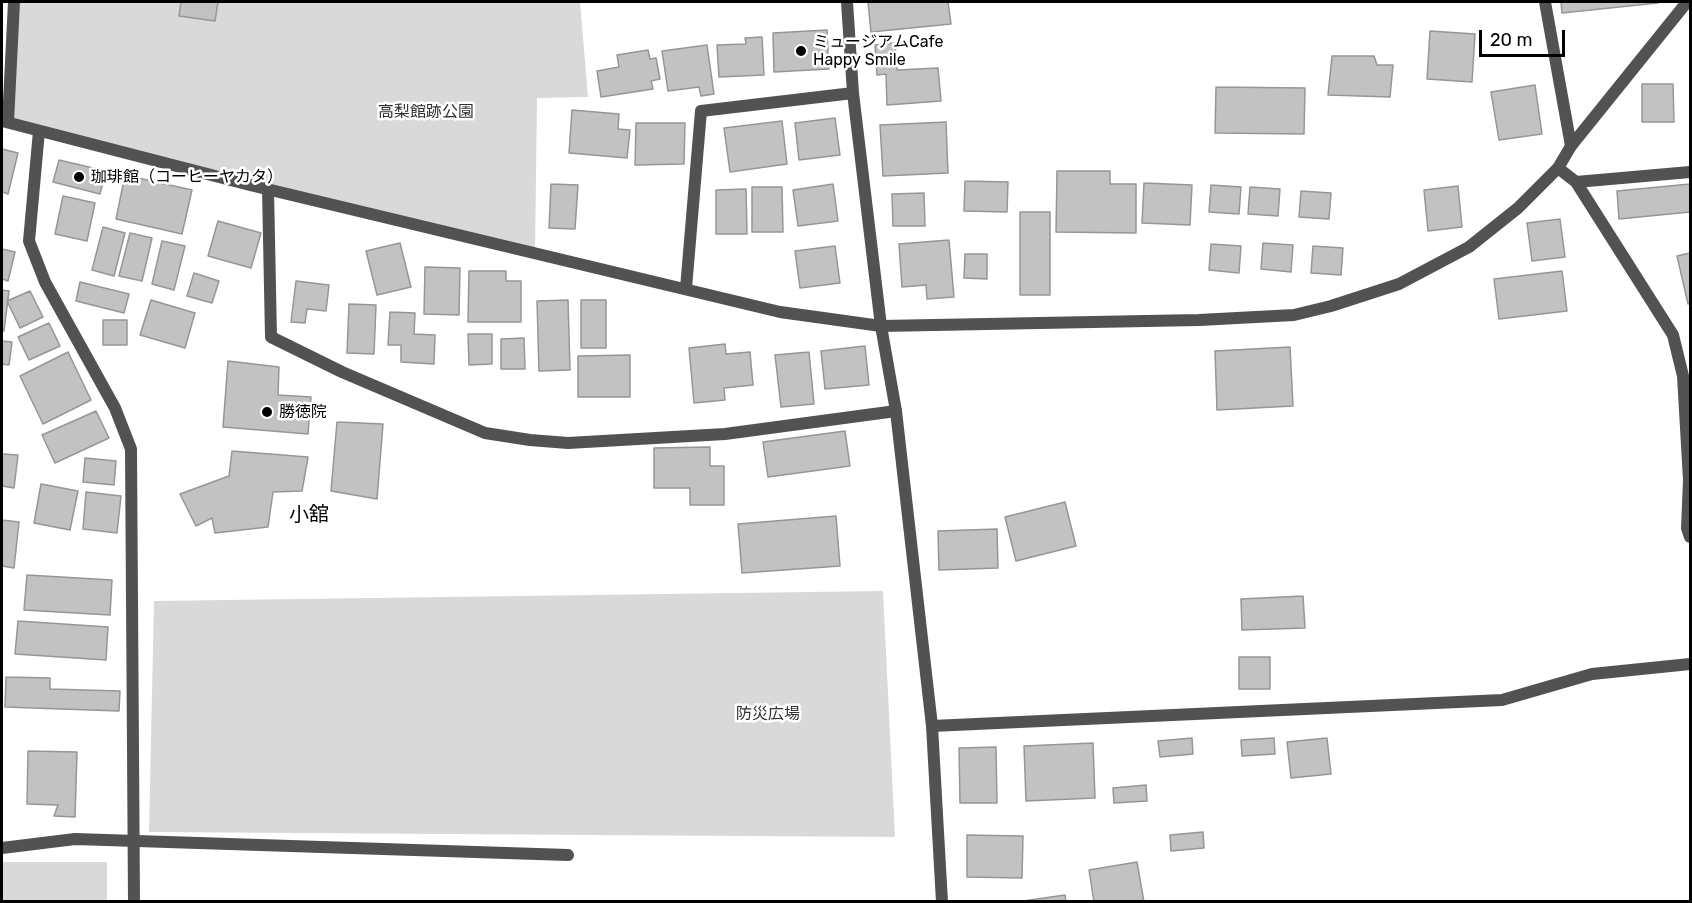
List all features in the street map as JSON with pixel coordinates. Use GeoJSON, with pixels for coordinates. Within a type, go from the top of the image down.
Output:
{"type":"FeatureCollection","features":[{"type":"Feature","properties":{"kind":"street"},"geometry":{"type":"LineString","coordinates":[[14,2],[5,122],[268,189],[780,312],[881,326],[1199,320],[1294,315],[1331,306],[1399,284],[1469,247],[1518,208],[1558,168],[1571,146],[1687,2]]}},
{"type":"Feature","properties":{"kind":"street"},"geometry":{"type":"LineString","coordinates":[[847,2],[853,93],[881,326],[896,411],[932,726],[942,902]]}},
{"type":"Feature","properties":{"kind":"street"},"geometry":{"type":"LineString","coordinates":[[1545,2],[1571,146]]}},
{"type":"Feature","properties":{"kind":"street"},"geometry":{"type":"LineString","coordinates":[[686,288],[701,111],[853,93]]}},
{"type":"Feature","properties":{"kind":"street"},"geometry":{"type":"LineString","coordinates":[[39,131],[29,241],[45,282],[115,408],[131,449],[134,902]]}},
{"type":"Feature","properties":{"kind":"street"},"geometry":{"type":"LineString","coordinates":[[1558,168],[1576,182],[1673,335],[1683,376],[1689,480],[1687,528],[1690,537]]}},
{"type":"Feature","properties":{"kind":"street"},"geometry":{"type":"LineString","coordinates":[[1576,182],[1690,172]]}},
{"type":"Feature","properties":{"kind":"street"},"geometry":{"type":"LineString","coordinates":[[268,189],[271,337],[342,372],[485,433],[530,440],[579,442],[725,434],[896,411]]}},
{"type":"Feature","properties":{"kind":"street"},"geometry":{"type":"LineString","coordinates":[[932,726],[1502,700],[1592,674],[1690,664]]}},
{"type":"Feature","properties":{"kind":"street"},"geometry":{"type":"LineString","coordinates":[[2,848],[75,839],[568,855]]}},
{"type":"Feature","properties":{"kind":"green space","name":"高梨館跡公園"},"geometry":{"type":"Polygon","coordinates":[[[14,2],[580,2],[588,97],[537,98],[535,253],[8,122],[14,2]]]}},
{"type":"Feature","properties":{"kind":"green space","name":"防災広場"},"geometry":{"type":"Polygon","coordinates":[[[883,591],[895,837],[149,832],[154,601],[883,591]]]}},
{"type":"Feature","properties":{"kind":"green space"},"geometry":{"type":"Polygon","coordinates":[[[2,862],[107,862],[107,901],[2,901],[2,862]]]}},
{"type":"Feature","properties":{"kind":"building"},"geometry":{"type":"Polygon","coordinates":[[[181,2],[218,2],[215,21],[179,16],[181,2]]]}},
{"type":"Feature","properties":{"kind":"building"},"geometry":{"type":"Polygon","coordinates":[[[868,2],[948,2],[951,24],[871,32],[868,2]]]}},
{"type":"Feature","properties":{"kind":"building"},"geometry":{"type":"Polygon","coordinates":[[[1561,2],[1658,2],[1658,3],[1562,13],[1561,2]]]}},
{"type":"Feature","properties":{"kind":"building","name":"ミュージアムCafe Happy Smile"},"geometry":{"type":"Polygon","coordinates":[[[827,30],[829,69],[774,72],[773,33],[827,30]]]}},
{"type":"Feature","properties":{"kind":"building"},"geometry":{"type":"Polygon","coordinates":[[[1430,31],[1475,34],[1472,82],[1427,79],[1430,31]]]}},
{"type":"Feature","properties":{"kind":"building"},"geometry":{"type":"Polygon","coordinates":[[[762,37],[764,75],[719,77],[717,45],[746,44],[745,38],[762,37]]]}},
{"type":"Feature","properties":{"kind":"building"},"geometry":{"type":"Polygon","coordinates":[[[895,43],[897,70],[938,68],[941,101],[887,105],[886,74],[877,75],[875,45],[895,43]]]}},
{"type":"Feature","properties":{"kind":"building"},"geometry":{"type":"Polygon","coordinates":[[[707,45],[714,94],[701,96],[699,87],[668,91],[662,51],[707,45]]]}},
{"type":"Feature","properties":{"kind":"building"},"geometry":{"type":"Polygon","coordinates":[[[648,50],[650,59],[656,58],[660,79],[651,81],[653,89],[601,97],[597,71],[619,67],[617,55],[648,50]]]}},
{"type":"Feature","properties":{"kind":"building"},"geometry":{"type":"Polygon","coordinates":[[[1332,56],[1374,56],[1377,65],[1393,65],[1390,97],[1328,95],[1332,56]]]}},
{"type":"Feature","properties":{"kind":"building"},"geometry":{"type":"Polygon","coordinates":[[[1642,84],[1673,84],[1674,122],[1642,122],[1642,84]]]}},
{"type":"Feature","properties":{"kind":"building"},"geometry":{"type":"Polygon","coordinates":[[[1535,85],[1542,134],[1499,140],[1491,92],[1535,85]]]}},
{"type":"Feature","properties":{"kind":"building"},"geometry":{"type":"Polygon","coordinates":[[[1216,87],[1305,88],[1304,134],[1215,133],[1216,87]]]}},
{"type":"Feature","properties":{"kind":"building"},"geometry":{"type":"Polygon","coordinates":[[[572,110],[619,114],[618,129],[630,130],[627,158],[569,153],[572,110]]]}},
{"type":"Feature","properties":{"kind":"building"},"geometry":{"type":"Polygon","coordinates":[[[835,118],[840,155],[799,160],[795,123],[835,118]]]}},
{"type":"Feature","properties":{"kind":"building"},"geometry":{"type":"Polygon","coordinates":[[[782,121],[787,164],[730,172],[724,128],[782,121]]]}},
{"type":"Feature","properties":{"kind":"building"},"geometry":{"type":"Polygon","coordinates":[[[946,122],[948,173],[883,176],[880,125],[946,122]]]}},
{"type":"Feature","properties":{"kind":"building"},"geometry":{"type":"Polygon","coordinates":[[[636,123],[685,123],[684,164],[635,165],[636,123]]]}},
{"type":"Feature","properties":{"kind":"building"},"geometry":{"type":"Polygon","coordinates":[[[2,149],[18,153],[8,194],[2,192],[2,149]]]}},
{"type":"Feature","properties":{"kind":"building","name":"珈琲館（コーヒーヤカタ）"},"geometry":{"type":"Polygon","coordinates":[[[59,160],[106,171],[100,194],[53,182],[59,160]]]}},
{"type":"Feature","properties":{"kind":"building"},"geometry":{"type":"Polygon","coordinates":[[[1057,171],[1110,171],[1110,184],[1136,184],[1136,233],[1056,232],[1057,171]]]}},
{"type":"Feature","properties":{"kind":"building"},"geometry":{"type":"Polygon","coordinates":[[[125,175],[192,190],[182,234],[116,219],[125,175]]]}},
{"type":"Feature","properties":{"kind":"building"},"geometry":{"type":"Polygon","coordinates":[[[965,181],[1008,182],[1007,212],[964,211],[965,181]]]}},
{"type":"Feature","properties":{"kind":"building"},"geometry":{"type":"Polygon","coordinates":[[[1144,183],[1192,185],[1190,225],[1142,223],[1144,183]]]}},
{"type":"Feature","properties":{"kind":"building"},"geometry":{"type":"Polygon","coordinates":[[[551,184],[578,185],[575,229],[549,228],[551,184]]]}},
{"type":"Feature","properties":{"kind":"building"},"geometry":{"type":"Polygon","coordinates":[[[833,184],[838,221],[798,226],[793,190],[833,184]]]}},
{"type":"Feature","properties":{"kind":"building"},"geometry":{"type":"Polygon","coordinates":[[[1690,184],[1690,212],[1619,219],[1617,191],[1690,184]]]}},
{"type":"Feature","properties":{"kind":"building"},"geometry":{"type":"Polygon","coordinates":[[[1211,185],[1241,187],[1239,214],[1209,212],[1211,185]]]}},
{"type":"Feature","properties":{"kind":"building"},"geometry":{"type":"Polygon","coordinates":[[[1458,186],[1462,227],[1428,231],[1424,190],[1458,186]]]}},
{"type":"Feature","properties":{"kind":"building"},"geometry":{"type":"Polygon","coordinates":[[[752,187],[782,187],[783,232],[752,232],[752,187]]]}},
{"type":"Feature","properties":{"kind":"building"},"geometry":{"type":"Polygon","coordinates":[[[1250,187],[1280,189],[1278,216],[1248,214],[1250,187]]]}},
{"type":"Feature","properties":{"kind":"building"},"geometry":{"type":"Polygon","coordinates":[[[746,189],[747,234],[716,234],[716,190],[746,189]]]}},
{"type":"Feature","properties":{"kind":"building"},"geometry":{"type":"Polygon","coordinates":[[[1301,191],[1331,193],[1329,219],[1299,217],[1301,191]]]}},
{"type":"Feature","properties":{"kind":"building"},"geometry":{"type":"Polygon","coordinates":[[[924,193],[925,226],[893,226],[892,194],[924,193]]]}},
{"type":"Feature","properties":{"kind":"building"},"geometry":{"type":"Polygon","coordinates":[[[63,196],[95,203],[87,241],[55,234],[63,196]]]}},
{"type":"Feature","properties":{"kind":"building"},"geometry":{"type":"Polygon","coordinates":[[[1020,212],[1050,212],[1050,295],[1020,295],[1020,212]]]}},
{"type":"Feature","properties":{"kind":"building"},"geometry":{"type":"Polygon","coordinates":[[[1560,219],[1565,257],[1532,261],[1527,223],[1560,219]]]}},
{"type":"Feature","properties":{"kind":"building"},"geometry":{"type":"Polygon","coordinates":[[[218,221],[261,233],[251,268],[208,256],[218,221]]]}},
{"type":"Feature","properties":{"kind":"building"},"geometry":{"type":"Polygon","coordinates":[[[103,227],[125,233],[114,276],[92,270],[103,227]]]}},
{"type":"Feature","properties":{"kind":"building"},"geometry":{"type":"Polygon","coordinates":[[[130,233],[152,238],[142,281],[119,276],[130,233]]]}},
{"type":"Feature","properties":{"kind":"building"},"geometry":{"type":"Polygon","coordinates":[[[949,240],[954,297],[927,299],[926,285],[902,287],[899,244],[949,240]]]}},
{"type":"Feature","properties":{"kind":"building"},"geometry":{"type":"Polygon","coordinates":[[[162,241],[185,246],[174,290],[152,284],[162,241]]]}},
{"type":"Feature","properties":{"kind":"building"},"geometry":{"type":"Polygon","coordinates":[[[400,243],[411,287],[377,295],[366,251],[400,243]]]}},
{"type":"Feature","properties":{"kind":"building"},"geometry":{"type":"Polygon","coordinates":[[[1263,243],[1293,245],[1291,272],[1261,269],[1263,243]]]}},
{"type":"Feature","properties":{"kind":"building"},"geometry":{"type":"Polygon","coordinates":[[[1211,244],[1241,246],[1239,273],[1209,270],[1211,244]]]}},
{"type":"Feature","properties":{"kind":"building"},"geometry":{"type":"Polygon","coordinates":[[[835,246],[840,283],[800,288],[795,251],[835,246]]]}},
{"type":"Feature","properties":{"kind":"building"},"geometry":{"type":"Polygon","coordinates":[[[1313,246],[1343,248],[1341,275],[1311,273],[1313,246]]]}},
{"type":"Feature","properties":{"kind":"building"},"geometry":{"type":"Polygon","coordinates":[[[2,249],[15,252],[8,281],[2,279],[2,249]]]}},
{"type":"Feature","properties":{"kind":"building"},"geometry":{"type":"Polygon","coordinates":[[[1690,253],[1690,303],[1688,304],[1677,256],[1690,253]]]}},
{"type":"Feature","properties":{"kind":"building"},"geometry":{"type":"Polygon","coordinates":[[[965,254],[987,254],[987,279],[964,278],[965,254]]]}},
{"type":"Feature","properties":{"kind":"building"},"geometry":{"type":"Polygon","coordinates":[[[425,267],[460,268],[459,315],[424,314],[425,267]]]}},
{"type":"Feature","properties":{"kind":"building"},"geometry":{"type":"Polygon","coordinates":[[[469,271],[506,271],[506,281],[521,281],[521,322],[468,322],[469,271]]]}},
{"type":"Feature","properties":{"kind":"building"},"geometry":{"type":"Polygon","coordinates":[[[1562,271],[1567,311],[1499,319],[1494,279],[1562,271]]]}},
{"type":"Feature","properties":{"kind":"building"},"geometry":{"type":"Polygon","coordinates":[[[194,273],[219,281],[212,303],[187,296],[194,273]]]}},
{"type":"Feature","properties":{"kind":"building"},"geometry":{"type":"Polygon","coordinates":[[[296,281],[329,285],[326,311],[307,309],[305,323],[291,322],[296,281]]]}},
{"type":"Feature","properties":{"kind":"building"},"geometry":{"type":"Polygon","coordinates":[[[80,282],[129,294],[124,313],[76,301],[80,282]]]}},
{"type":"Feature","properties":{"kind":"building"},"geometry":{"type":"Polygon","coordinates":[[[2,290],[9,291],[4,331],[2,331],[2,290]]]}},
{"type":"Feature","properties":{"kind":"building"},"geometry":{"type":"Polygon","coordinates":[[[30,291],[43,317],[20,328],[7,301],[30,291]]]}},
{"type":"Feature","properties":{"kind":"building"},"geometry":{"type":"Polygon","coordinates":[[[151,300],[195,313],[185,348],[140,335],[151,300]]]}},
{"type":"Feature","properties":{"kind":"building"},"geometry":{"type":"Polygon","coordinates":[[[568,300],[570,370],[539,371],[537,301],[568,300]]]}},
{"type":"Feature","properties":{"kind":"building"},"geometry":{"type":"Polygon","coordinates":[[[581,300],[606,300],[606,348],[581,348],[581,300]]]}},
{"type":"Feature","properties":{"kind":"building"},"geometry":{"type":"Polygon","coordinates":[[[349,304],[376,305],[374,354],[347,353],[349,304]]]}},
{"type":"Feature","properties":{"kind":"building"},"geometry":{"type":"Polygon","coordinates":[[[390,312],[415,313],[414,334],[435,335],[434,364],[401,362],[401,345],[388,345],[390,312]]]}},
{"type":"Feature","properties":{"kind":"building"},"geometry":{"type":"Polygon","coordinates":[[[103,320],[127,320],[127,345],[103,345],[103,320]]]}},
{"type":"Feature","properties":{"kind":"building"},"geometry":{"type":"Polygon","coordinates":[[[49,323],[60,346],[29,360],[18,337],[49,323]]]}},
{"type":"Feature","properties":{"kind":"building"},"geometry":{"type":"Polygon","coordinates":[[[468,334],[492,334],[492,364],[469,365],[468,334]]]}},
{"type":"Feature","properties":{"kind":"building"},"geometry":{"type":"Polygon","coordinates":[[[524,338],[525,369],[501,369],[501,339],[524,338]]]}},
{"type":"Feature","properties":{"kind":"building"},"geometry":{"type":"Polygon","coordinates":[[[2,341],[12,342],[9,365],[2,364],[2,341]]]}},
{"type":"Feature","properties":{"kind":"building"},"geometry":{"type":"Polygon","coordinates":[[[725,344],[726,354],[750,352],[753,385],[724,388],[725,400],[694,403],[689,348],[725,344]]]}},
{"type":"Feature","properties":{"kind":"building"},"geometry":{"type":"Polygon","coordinates":[[[865,346],[869,385],[825,389],[821,351],[865,346]]]}},
{"type":"Feature","properties":{"kind":"building"},"geometry":{"type":"Polygon","coordinates":[[[1290,347],[1293,406],[1217,410],[1215,351],[1290,347]]]}},
{"type":"Feature","properties":{"kind":"building"},"geometry":{"type":"Polygon","coordinates":[[[68,352],[91,400],[43,424],[20,376],[68,352]]]}},
{"type":"Feature","properties":{"kind":"building"},"geometry":{"type":"Polygon","coordinates":[[[809,352],[814,404],[781,407],[775,355],[809,352]]]}},
{"type":"Feature","properties":{"kind":"building"},"geometry":{"type":"Polygon","coordinates":[[[630,355],[630,397],[578,397],[578,356],[630,355]]]}},
{"type":"Feature","properties":{"kind":"building","name":"勝徳院"},"geometry":{"type":"Polygon","coordinates":[[[228,361],[279,367],[278,395],[311,397],[308,434],[223,427],[228,361]]]}},
{"type":"Feature","properties":{"kind":"building"},"geometry":{"type":"Polygon","coordinates":[[[96,411],[109,438],[55,463],[42,435],[96,411]]]}},
{"type":"Feature","properties":{"kind":"building"},"geometry":{"type":"Polygon","coordinates":[[[337,422],[383,424],[377,499],[331,491],[337,422]]]}},
{"type":"Feature","properties":{"kind":"building"},"geometry":{"type":"Polygon","coordinates":[[[845,431],[850,466],[768,477],[763,442],[845,431]]]}},
{"type":"Feature","properties":{"kind":"building"},"geometry":{"type":"Polygon","coordinates":[[[710,447],[710,466],[724,466],[724,505],[690,505],[690,488],[654,488],[654,448],[710,447]]]}},
{"type":"Feature","properties":{"kind":"building"},"geometry":{"type":"Polygon","coordinates":[[[232,451],[308,457],[302,491],[273,492],[268,527],[215,533],[212,518],[196,526],[180,494],[229,476],[232,451]]]}},
{"type":"Feature","properties":{"kind":"building"},"geometry":{"type":"Polygon","coordinates":[[[2,454],[18,455],[14,488],[2,486],[2,454]]]}},
{"type":"Feature","properties":{"kind":"building"},"geometry":{"type":"Polygon","coordinates":[[[85,458],[116,461],[114,485],[83,482],[85,458]]]}},
{"type":"Feature","properties":{"kind":"building"},"geometry":{"type":"Polygon","coordinates":[[[41,484],[78,491],[70,530],[34,523],[41,484]]]}},
{"type":"Feature","properties":{"kind":"building"},"geometry":{"type":"Polygon","coordinates":[[[86,492],[121,496],[117,533],[83,529],[86,492]]]}},
{"type":"Feature","properties":{"kind":"building"},"geometry":{"type":"Polygon","coordinates":[[[1065,502],[1076,546],[1016,561],[1005,517],[1065,502]]]}},
{"type":"Feature","properties":{"kind":"building"},"geometry":{"type":"Polygon","coordinates":[[[836,516],[840,566],[742,573],[738,524],[836,516]]]}},
{"type":"Feature","properties":{"kind":"building"},"geometry":{"type":"Polygon","coordinates":[[[2,520],[19,522],[14,568],[2,566],[2,520]]]}},
{"type":"Feature","properties":{"kind":"building"},"geometry":{"type":"Polygon","coordinates":[[[997,529],[998,568],[939,570],[938,531],[997,529]]]}},
{"type":"Feature","properties":{"kind":"building"},"geometry":{"type":"Polygon","coordinates":[[[27,575],[112,580],[110,615],[24,610],[27,575]]]}},
{"type":"Feature","properties":{"kind":"building"},"geometry":{"type":"Polygon","coordinates":[[[1303,596],[1305,628],[1242,630],[1241,599],[1303,596]]]}},
{"type":"Feature","properties":{"kind":"building"},"geometry":{"type":"Polygon","coordinates":[[[18,621],[108,627],[106,660],[15,654],[18,621]]]}},
{"type":"Feature","properties":{"kind":"building"},"geometry":{"type":"Polygon","coordinates":[[[1239,657],[1270,657],[1270,689],[1239,689],[1239,657]]]}},
{"type":"Feature","properties":{"kind":"building"},"geometry":{"type":"Polygon","coordinates":[[[6,677],[50,678],[50,689],[120,691],[119,711],[5,707],[6,677]]]}},
{"type":"Feature","properties":{"kind":"building"},"geometry":{"type":"Polygon","coordinates":[[[1192,738],[1193,754],[1160,757],[1158,741],[1192,738]]]}},
{"type":"Feature","properties":{"kind":"building"},"geometry":{"type":"Polygon","coordinates":[[[1274,738],[1275,754],[1242,756],[1241,740],[1274,738]]]}},
{"type":"Feature","properties":{"kind":"building"},"geometry":{"type":"Polygon","coordinates":[[[1327,738],[1331,774],[1291,778],[1287,742],[1327,738]]]}},
{"type":"Feature","properties":{"kind":"building"},"geometry":{"type":"Polygon","coordinates":[[[1093,743],[1095,798],[1026,801],[1024,746],[1093,743]]]}},
{"type":"Feature","properties":{"kind":"building"},"geometry":{"type":"Polygon","coordinates":[[[996,747],[997,803],[960,803],[959,748],[996,747]]]}},
{"type":"Feature","properties":{"kind":"building"},"geometry":{"type":"Polygon","coordinates":[[[28,751],[77,752],[75,817],[54,816],[58,805],[27,804],[28,751]]]}},
{"type":"Feature","properties":{"kind":"building"},"geometry":{"type":"Polygon","coordinates":[[[1146,785],[1147,801],[1114,803],[1113,788],[1146,785]]]}},
{"type":"Feature","properties":{"kind":"building"},"geometry":{"type":"Polygon","coordinates":[[[1203,832],[1204,848],[1171,851],[1170,835],[1203,832]]]}},
{"type":"Feature","properties":{"kind":"building"},"geometry":{"type":"Polygon","coordinates":[[[967,835],[1023,836],[1022,878],[967,877],[967,835]]]}},
{"type":"Feature","properties":{"kind":"building"},"geometry":{"type":"Polygon","coordinates":[[[1137,862],[1144,902],[1094,902],[1089,870],[1137,862]]]}},
{"type":"Feature","properties":{"kind":"building"},"geometry":{"type":"Polygon","coordinates":[[[1065,895],[1066,902],[1023,902],[1023,901],[1065,895]]]}},
{"type":"Feature","properties":{"kind":"place","name":"ミュージアムCafe Happy Smile"},"geometry":{"type":"Point","coordinates":[801,51]}},
{"type":"Feature","properties":{"kind":"place","name":"珈琲館（コーヒーヤカタ）"},"geometry":{"type":"Point","coordinates":[79,177]}},
{"type":"Feature","properties":{"kind":"place","name":"勝徳院"},"geometry":{"type":"Point","coordinates":[267,412]}},
{"type":"Feature","properties":{"kind":"district","name":"小舘"},"geometry":{"type":"Point","coordinates":[309,515]}}]}
